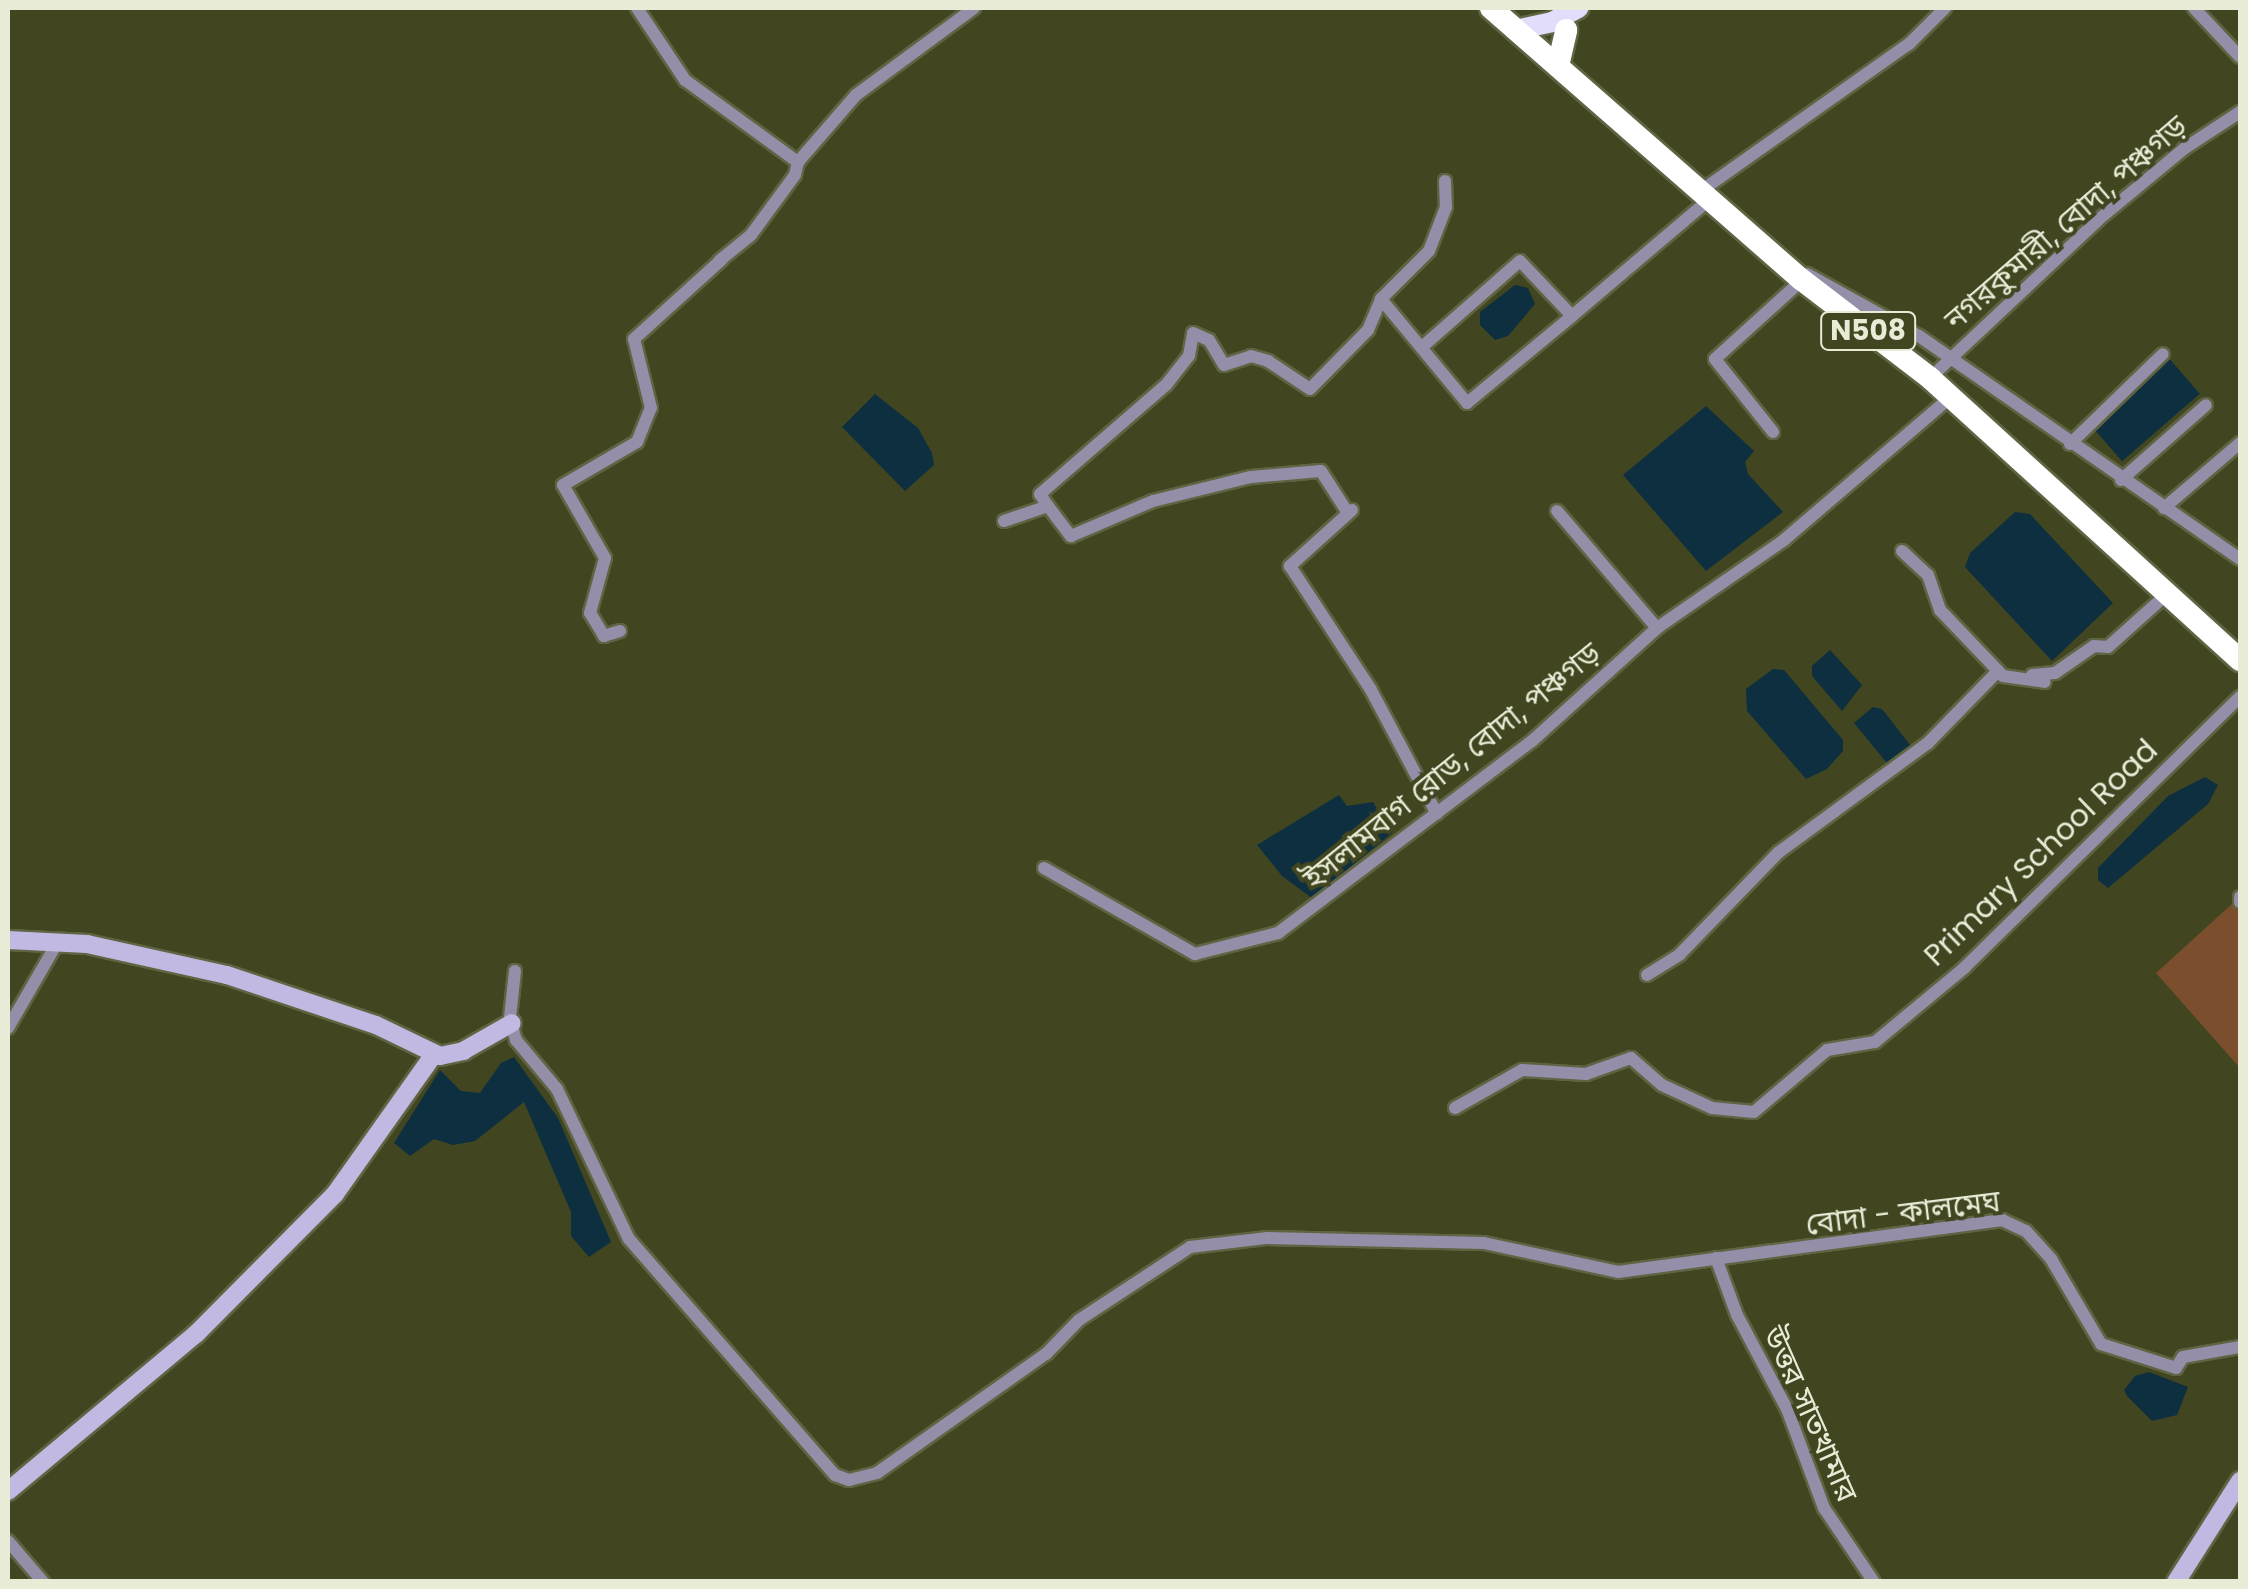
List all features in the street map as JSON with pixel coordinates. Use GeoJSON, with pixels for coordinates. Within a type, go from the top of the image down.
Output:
{"type":"FeatureCollection","features":[{"type":"Feature","properties":{"kind":"highway","name":"N508"},"geometry":{"type":"LineString","coordinates":[[1491,8],[1802,280],[1952,397],[2240,660]]}},
{"type":"Feature","properties":{"kind":"highway"},"geometry":{"type":"LineString","coordinates":[[1558,66],[1566,30]]}},
{"type":"Feature","properties":{"kind":"main road"},"geometry":{"type":"LineString","coordinates":[[1515,30],[1552,22],[1582,8]]}},
{"type":"Feature","properties":{"kind":"main road"},"geometry":{"type":"LineString","coordinates":[[1536,47],[1566,30],[1582,8]]}},
{"type":"Feature","properties":{"kind":"street"},"geometry":{"type":"LineString","coordinates":[[637,8],[685,80],[798,162]]}},
{"type":"Feature","properties":{"kind":"street"},"geometry":{"type":"LineString","coordinates":[[620,631],[604,636],[590,614],[605,558],[563,485],[637,442],[652,408],[634,339],[750,235],[796,175],[798,162],[856,95],[974,8]]}},
{"type":"Feature","properties":{"kind":"street"},"geometry":{"type":"LineString","coordinates":[[1381,299],[1467,403],[1572,316],[1706,195],[1910,44],[1944,8]]}},
{"type":"Feature","properties":{"kind":"street"},"geometry":{"type":"LineString","coordinates":[[2194,8],[2240,57]]}},
{"type":"Feature","properties":{"kind":"street","name":"নগরকুমারী, বোদা, পঞ্চগড়"},"geometry":{"type":"LineString","coordinates":[[1930,378],[2098,220],[2185,148],[2240,112]]}},
{"type":"Feature","properties":{"kind":"street"},"geometry":{"type":"LineString","coordinates":[[1004,522],[1044,500],[1166,385],[1189,356],[1193,334],[1209,340],[1224,365],[1251,356],[1268,361],[1310,389],[1368,330],[1381,299],[1412,274],[1436,237],[1446,207],[1445,181]]}},
{"type":"Feature","properties":{"kind":"street"},"geometry":{"type":"LineString","coordinates":[[1422,347],[1520,261],[1572,316]]}},
{"type":"Feature","properties":{"kind":"street"},"geometry":{"type":"LineString","coordinates":[[1782,262],[1848,293],[1949,358],[2240,559]]}},
{"type":"Feature","properties":{"kind":"street"},"geometry":{"type":"LineString","coordinates":[[1774,432],[1716,359],[1802,280]]}},
{"type":"Feature","properties":{"kind":"street"},"geometry":{"type":"LineString","coordinates":[[2070,444],[2163,354]]}},
{"type":"Feature","properties":{"kind":"street","name":"ইসলামবাগ রোড, বোদা, পঞ্চগড়"},"geometry":{"type":"LineString","coordinates":[[1044,868],[1178,947],[1215,953],[1297,922],[1568,712],[1657,628],[1784,540],[1952,397]]}},
{"type":"Feature","properties":{"kind":"street"},"geometry":{"type":"LineString","coordinates":[[2122,480],[2206,405]]}},
{"type":"Feature","properties":{"kind":"street"},"geometry":{"type":"LineString","coordinates":[[2164,508],[2240,443]]}},
{"type":"Feature","properties":{"kind":"street"},"geometry":{"type":"LineString","coordinates":[[1044,500],[1072,536],[1154,502],[1250,477],[1321,471],[1350,512],[1290,566],[1370,690],[1437,814]]}},
{"type":"Feature","properties":{"kind":"street"},"geometry":{"type":"LineString","coordinates":[[1557,511],[1657,628]]}},
{"type":"Feature","properties":{"kind":"street"},"geometry":{"type":"LineString","coordinates":[[1902,551],[1928,576],[1940,610],[1998,671],[2018,679],[2045,682]]}},
{"type":"Feature","properties":{"kind":"street"},"geometry":{"type":"LineString","coordinates":[[2018,679],[2055,672],[2094,646],[2108,646],[2167,594]]}},
{"type":"Feature","properties":{"kind":"street"},"geometry":{"type":"LineString","coordinates":[[1648,975],[1680,954],[1779,852],[1928,744],[1998,671]]}},
{"type":"Feature","properties":{"kind":"street","name":"Primary School Road"},"geometry":{"type":"LineString","coordinates":[[1455,1108],[1522,1070],[1586,1074],[1631,1058],[1662,1085],[1712,1108],[1754,1112],[1827,1050],[1874,1042],[1964,968],[2240,697]]}},
{"type":"Feature","properties":{"kind":"street"},"geometry":{"type":"LineString","coordinates":[[8,940],[138,953],[227,975],[376,1025],[434,1054],[463,1051],[512,1023],[515,972]]}},
{"type":"Feature","properties":{"kind":"street"},"geometry":{"type":"LineString","coordinates":[[8,1028],[57,943]]}},
{"type":"Feature","properties":{"kind":"street","name":"বোদা - কালমেঘ"},"geometry":{"type":"LineString","coordinates":[[512,1023],[516,1040],[557,1089],[629,1239],[835,1475],[849,1480],[877,1473],[1046,1354],[1079,1320],[1190,1247],[1267,1238],[1327,1243],[1398,1237],[1484,1243],[1618,1272],[1922,1236],[2002,1220],[2026,1231],[2051,1258],[2101,1344],[2176,1368],[2183,1356],[2240,1347]]}},
{"type":"Feature","properties":{"kind":"street"},"geometry":{"type":"LineString","coordinates":[[8,1491],[196,1334],[335,1194],[434,1054]]}},
{"type":"Feature","properties":{"kind":"street","name":"উত্তর সাতখামার"},"geometry":{"type":"LineString","coordinates":[[1716,1258],[1737,1315],[1786,1408],[1824,1508],[1874,1582]]}},
{"type":"Feature","properties":{"kind":"street"},"geometry":{"type":"LineString","coordinates":[[2176,1582],[2240,1481]]}},
{"type":"Feature","properties":{"kind":"street"},"geometry":{"type":"LineString","coordinates":[[8,1541],[44,1582]]}},
{"type":"Feature","properties":{"kind":"shaded area"},"geometry":{"type":"Polygon","coordinates":[[[2233,903],[2240,911],[2240,1068],[2156,973],[2233,903]]]}},
{"type":"Feature","properties":{"kind":"water"},"geometry":{"type":"Polygon","coordinates":[[[1515,285],[1528,288],[1535,304],[1508,336],[1495,340],[1480,325],[1480,312],[1515,285]]]}},
{"type":"Feature","properties":{"kind":"water"},"geometry":{"type":"Polygon","coordinates":[[[2167,356],[2200,394],[2122,461],[2089,424],[2167,356]]]}},
{"type":"Feature","properties":{"kind":"water"},"geometry":{"type":"Polygon","coordinates":[[[875,394],[918,428],[932,453],[934,465],[905,491],[842,427],[875,394]]]}},
{"type":"Feature","properties":{"kind":"water"},"geometry":{"type":"Polygon","coordinates":[[[1706,406],[1754,451],[1745,462],[1748,474],[1783,512],[1706,571],[1623,475],[1706,406]]]}},
{"type":"Feature","properties":{"kind":"water"},"geometry":{"type":"Polygon","coordinates":[[[2015,512],[2030,514],[2113,603],[2052,661],[1965,567],[1970,553],[2015,512]]]}},
{"type":"Feature","properties":{"kind":"water"},"geometry":{"type":"Polygon","coordinates":[[[1830,650],[1862,685],[1842,711],[1812,676],[1812,666],[1830,650]]]}},
{"type":"Feature","properties":{"kind":"water"},"geometry":{"type":"Polygon","coordinates":[[[1773,669],[1784,670],[1843,740],[1843,751],[1827,769],[1806,779],[1747,711],[1746,689],[1773,669]]]}},
{"type":"Feature","properties":{"kind":"water"},"geometry":{"type":"Polygon","coordinates":[[[1873,707],[1882,709],[1911,746],[1891,768],[1854,723],[1873,707]]]}},
{"type":"Feature","properties":{"kind":"water"},"geometry":{"type":"Polygon","coordinates":[[[2205,777],[2218,785],[2208,804],[2108,888],[2098,880],[2098,868],[2168,796],[2205,777]]]}},
{"type":"Feature","properties":{"kind":"water"},"geometry":{"type":"Polygon","coordinates":[[[1339,795],[1347,806],[1373,802],[1392,833],[1312,898],[1282,876],[1257,845],[1339,795]]]}},
{"type":"Feature","properties":{"kind":"water"},"geometry":{"type":"Polygon","coordinates":[[[514,1057],[558,1118],[611,1242],[589,1257],[571,1236],[571,1212],[524,1102],[475,1141],[453,1145],[434,1139],[410,1156],[394,1143],[440,1070],[461,1091],[480,1093],[501,1063],[514,1057]]]}},
{"type":"Feature","properties":{"kind":"water"},"geometry":{"type":"Polygon","coordinates":[[[2149,1372],[2188,1387],[2177,1415],[2152,1421],[2127,1396],[2124,1390],[2135,1376],[2149,1372]]]}}]}
